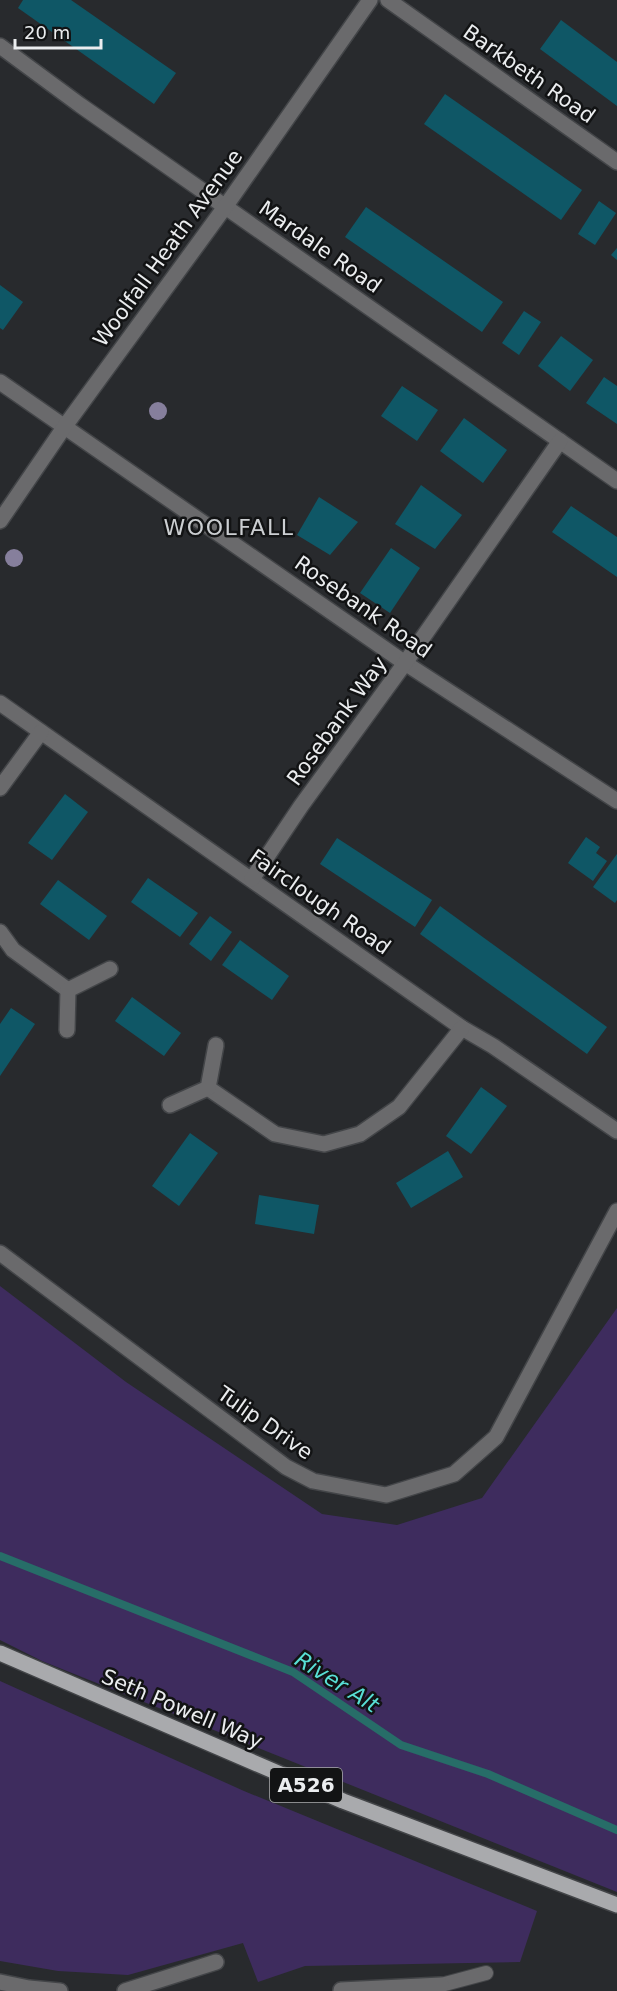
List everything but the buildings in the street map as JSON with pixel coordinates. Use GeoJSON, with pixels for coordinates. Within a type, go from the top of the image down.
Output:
{"type":"FeatureCollection","features":[{"type":"Feature","properties":{"kind":"main road","name":"Seth Powell Way"},"geometry":{"type":"LineString","coordinates":[[0,1653],[343,1801],[617,1905]]}},
{"type":"Feature","properties":{"kind":"street","name":"Woolfall Heath Avenue"},"geometry":{"type":"LineString","coordinates":[[0,520],[65,426],[225,207],[370,0]]}},
{"type":"Feature","properties":{"kind":"street","name":"Barkbeth Road"},"geometry":{"type":"LineString","coordinates":[[388,0],[617,162]]}},
{"type":"Feature","properties":{"kind":"street","name":"Mardale Road"},"geometry":{"type":"LineString","coordinates":[[0,46],[225,207],[617,481]]}},
{"type":"Feature","properties":{"kind":"street","name":"Rosebank Road"},"geometry":{"type":"LineString","coordinates":[[0,382],[405,663],[617,801]]}},
{"type":"Feature","properties":{"kind":"street","name":"Rosebank Way"},"geometry":{"type":"LineString","coordinates":[[252,879],[301,806],[405,663],[560,441]]}},
{"type":"Feature","properties":{"kind":"street","name":"Fairclough Road"},"geometry":{"type":"LineString","coordinates":[[0,703],[462,1028],[493,1046],[617,1131]]}},
{"type":"Feature","properties":{"kind":"street"},"geometry":{"type":"LineString","coordinates":[[0,788],[41,732]]}},
{"type":"Feature","properties":{"kind":"street"},"geometry":{"type":"LineString","coordinates":[[0,932],[13,950],[68,990]]}},
{"type":"Feature","properties":{"kind":"street"},"geometry":{"type":"LineString","coordinates":[[68,990],[110,969]]}},
{"type":"Feature","properties":{"kind":"street"},"geometry":{"type":"LineString","coordinates":[[67,1030],[68,990]]}},
{"type":"Feature","properties":{"kind":"street"},"geometry":{"type":"LineString","coordinates":[[208,1088],[275,1134],[324,1144],[360,1134],[399,1107],[462,1028]]}},
{"type":"Feature","properties":{"kind":"street"},"geometry":{"type":"LineString","coordinates":[[208,1088],[216,1045]]}},
{"type":"Feature","properties":{"kind":"street"},"geometry":{"type":"LineString","coordinates":[[170,1105],[208,1088]]}},
{"type":"Feature","properties":{"kind":"street","name":"Tulip Drive"},"geometry":{"type":"LineString","coordinates":[[0,1254],[286,1467],[313,1481],[386,1495],[454,1474],[496,1437],[617,1211]]}},
{"type":"Feature","properties":{"kind":"street"},"geometry":{"type":"LineString","coordinates":[[125,1991],[216,1962]]}},
{"type":"Feature","properties":{"kind":"street"},"geometry":{"type":"LineString","coordinates":[[0,1982],[60,1991]]}},
{"type":"Feature","properties":{"kind":"street"},"geometry":{"type":"LineString","coordinates":[[341,1990],[382,1990],[441,1985]]}},
{"type":"Feature","properties":{"kind":"lane"},"geometry":{"type":"LineString","coordinates":[[441,1985],[486,1972]]}},
{"type":"Feature","properties":{"kind":"shaded area"},"geometry":{"type":"Polygon","coordinates":[[[0,1286],[126,1382],[322,1514],[397,1525],[482,1498],[617,1308],[617,1892],[42,1661],[0,1640],[0,1286]]]}},
{"type":"Feature","properties":{"kind":"shaded area"},"geometry":{"type":"Polygon","coordinates":[[[0,1681],[244,1791],[537,1911],[520,1962],[305,1966],[258,1982],[243,1943],[128,1975],[58,1971],[0,1961],[0,1681]]]}},
{"type":"Feature","properties":{"kind":"waterway","name":"River Alt"},"geometry":{"type":"LineString","coordinates":[[0,1556],[293,1672],[401,1745],[488,1774],[617,1830]]}},
{"type":"Feature","properties":{"kind":"district","name":"WOOLFALL"},"geometry":{"type":"Point","coordinates":[229,527]}}]}
